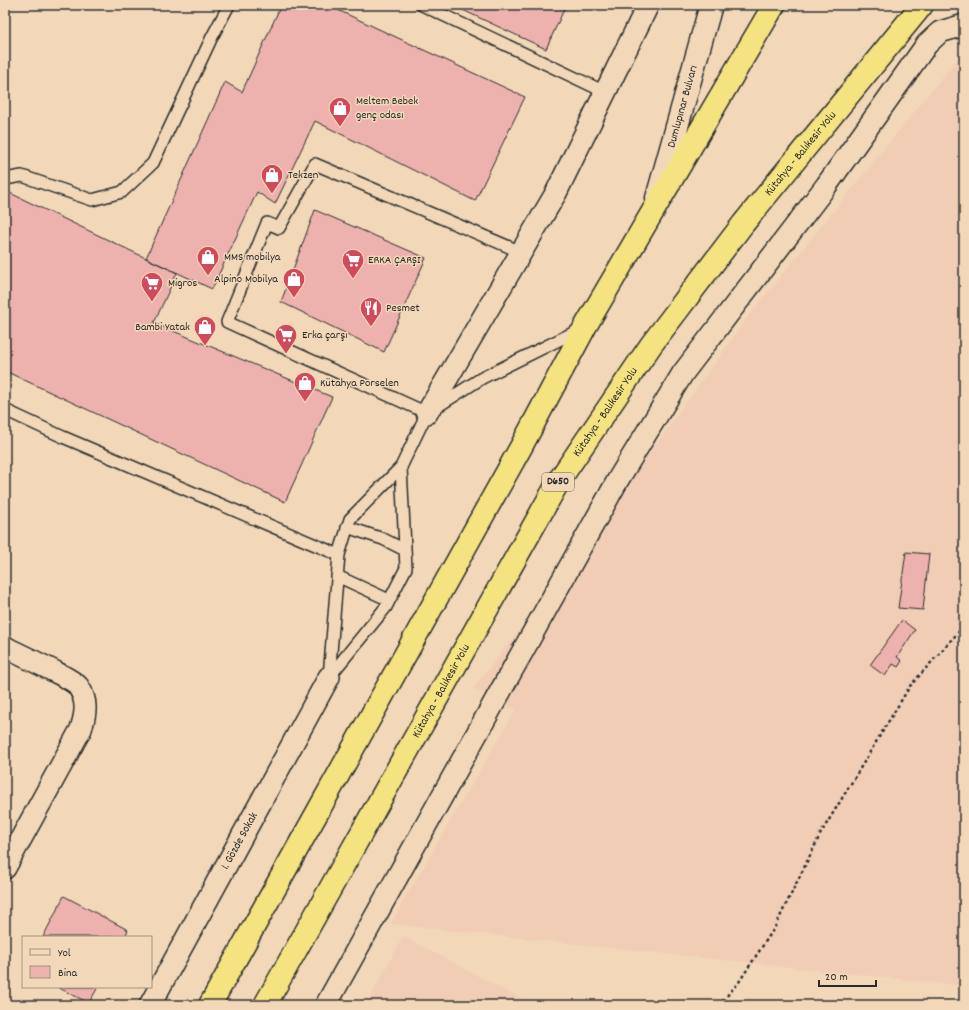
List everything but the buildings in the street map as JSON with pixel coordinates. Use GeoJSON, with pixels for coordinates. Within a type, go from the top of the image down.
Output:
{"type":"FeatureCollection","features":[{"type":"Feature","properties":{"kind":"highway"},"geometry":{"type":"LineString","coordinates":[[210,1005],[509,468],[585,327],[774,5]]}},
{"type":"Feature","properties":{"kind":"highway","name":"Kütahya - Balıkesir Yolu"},"geometry":{"type":"LineString","coordinates":[[265,1005],[560,479],[651,345],[744,224],[922,5]]}},
{"type":"Feature","properties":{"kind":"main road","name":"Dumlupınar Bulvarı"},"geometry":{"type":"LineString","coordinates":[[654,208],[711,5]]}},
{"type":"Feature","properties":{"kind":"street"},"geometry":{"type":"LineString","coordinates":[[427,413],[556,193],[648,5]]}},
{"type":"Feature","properties":{"kind":"street"},"geometry":{"type":"LineString","coordinates":[[326,1005],[619,478],[683,373],[826,186],[927,44],[940,32],[964,25]]}},
{"type":"Feature","properties":{"kind":"street"},"geometry":{"type":"LineString","coordinates":[[5,647],[78,684],[86,700],[86,712],[81,729],[5,868]]}},
{"type":"Feature","properties":{"kind":"street","name":"1. Gözde Sokak"},"geometry":{"type":"LineString","coordinates":[[150,1005],[329,677]]}},
{"type":"Feature","properties":{"kind":"lane"},"geometry":{"type":"LineString","coordinates":[[5,179],[22,176],[92,200],[122,192],[152,163],[212,37],[229,5]]}},
{"type":"Feature","properties":{"kind":"lane"},"geometry":{"type":"LineString","coordinates":[[422,5],[605,92]]}},
{"type":"Feature","properties":{"kind":"lane"},"geometry":{"type":"LineString","coordinates":[[427,413],[227,322],[267,224],[279,228],[315,164],[521,252]]}},
{"type":"Feature","properties":{"kind":"lane"},"geometry":{"type":"LineString","coordinates":[[329,677],[339,554],[347,527],[350,519],[401,468],[427,413],[482,378],[585,327]]}},
{"type":"Feature","properties":{"kind":"lane"},"geometry":{"type":"LineString","coordinates":[[5,410],[63,438],[339,554]]}},
{"type":"Feature","properties":{"kind":"lane"},"geometry":{"type":"LineString","coordinates":[[329,677],[386,608],[406,568],[401,468]]}},
{"type":"Feature","properties":{"kind":"lane"},"geometry":{"type":"LineString","coordinates":[[347,527],[383,539],[405,550]]}},
{"type":"Feature","properties":{"kind":"lane"},"geometry":{"type":"LineString","coordinates":[[338,576],[389,600]]}},
{"type":"Feature","properties":{"kind":"path"},"geometry":{"type":"LineString","coordinates":[[719,1005],[738,982],[774,927],[821,833],[910,686],[964,626]]}},
{"type":"Feature","properties":{"kind":"shaded area"},"geometry":{"type":"Polygon","coordinates":[[[964,52],[964,986],[390,924],[516,709],[473,688],[540,605],[750,314],[964,52]]]}},
{"type":"Feature","properties":{"kind":"shaded area"},"geometry":{"type":"Polygon","coordinates":[[[403,936],[533,1005],[366,1005],[403,936]]]}},
{"type":"Feature","properties":{"kind":"place","name":"Meltem Bebek genç odası"},"geometry":{"type":"Point","coordinates":[340,128]}},
{"type":"Feature","properties":{"kind":"place","name":"Tekzen"},"geometry":{"type":"Point","coordinates":[272,194]}},
{"type":"Feature","properties":{"kind":"place","name":"MMS mobilya"},"geometry":{"type":"Point","coordinates":[208,276]}},
{"type":"Feature","properties":{"kind":"place","name":"ERKA ÇARŞI"},"geometry":{"type":"Point","coordinates":[353,280]}},
{"type":"Feature","properties":{"kind":"place","name":"Alpino Mobilya"},"geometry":{"type":"Point","coordinates":[294,298]}},
{"type":"Feature","properties":{"kind":"place","name":"Migros"},"geometry":{"type":"Point","coordinates":[152,302]}},
{"type":"Feature","properties":{"kind":"place","name":"Pesmet"},"geometry":{"type":"Point","coordinates":[371,328]}},
{"type":"Feature","properties":{"kind":"place","name":"Bambi Yatak"},"geometry":{"type":"Point","coordinates":[205,346]}},
{"type":"Feature","properties":{"kind":"place","name":"Erka çarşı"},"geometry":{"type":"Point","coordinates":[286,354]}},
{"type":"Feature","properties":{"kind":"place","name":"Kütahya Porselen"},"geometry":{"type":"Point","coordinates":[305,402]}}]}
